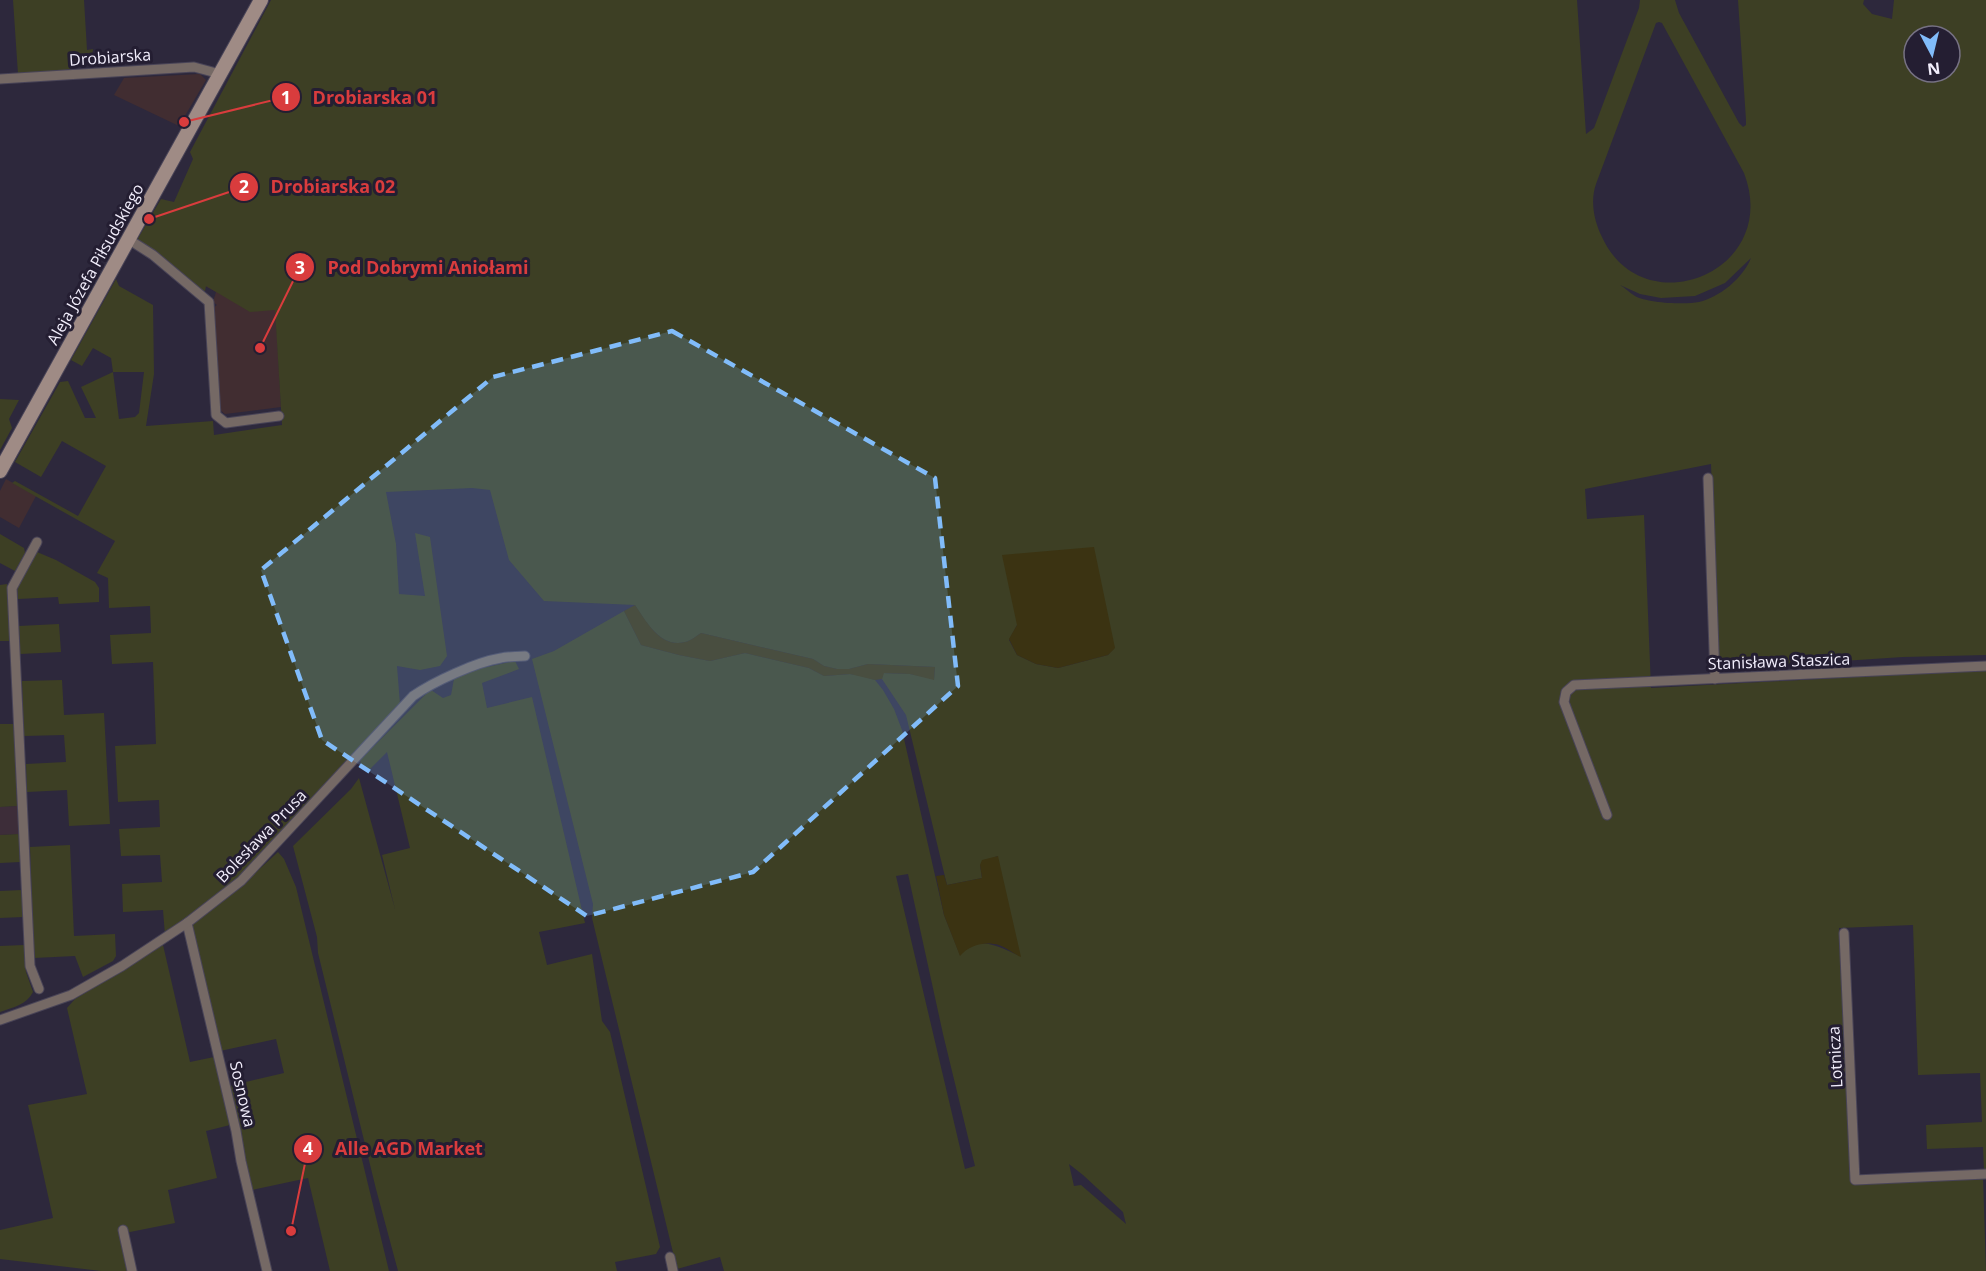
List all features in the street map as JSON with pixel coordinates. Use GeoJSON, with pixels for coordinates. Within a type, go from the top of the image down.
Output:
{"type":"FeatureCollection","features":[{"type":"Feature","properties":{"kind":"main road","name":"Aleja Józefa Piłsudskiego"},"geometry":{"type":"LineString","coordinates":[[0,471],[261,0]]}},
{"type":"Feature","properties":{"kind":"street","name":"Drobiarska"},"geometry":{"type":"LineString","coordinates":[[0,78],[194,67],[220,74]]}},
{"type":"Feature","properties":{"kind":"street"},"geometry":{"type":"LineString","coordinates":[[128,239],[153,255],[209,302],[216,415],[226,423],[279,416]]}},
{"type":"Feature","properties":{"kind":"street"},"geometry":{"type":"LineString","coordinates":[[1708,478],[1715,679]]}},
{"type":"Feature","properties":{"kind":"street"},"geometry":{"type":"LineString","coordinates":[[37,542],[12,588],[30,966],[39,989]]}},
{"type":"Feature","properties":{"kind":"street","name":"Bolesława Prusa"},"geometry":{"type":"LineString","coordinates":[[0,1020],[71,995],[145,952],[241,881],[413,696],[426,687],[481,663],[500,658],[525,656]]}},
{"type":"Feature","properties":{"kind":"street","name":"Stanisława Staszica"},"geometry":{"type":"LineString","coordinates":[[1607,815],[1564,702],[1566,692],[1574,685],[1986,666]]}},
{"type":"Feature","properties":{"kind":"street","name":"Sosnowa"},"geometry":{"type":"LineString","coordinates":[[187,923],[267,1271]]}},
{"type":"Feature","properties":{"kind":"street","name":"Lotnicza"},"geometry":{"type":"LineString","coordinates":[[1844,933],[1855,1180],[1986,1174]]}},
{"type":"Feature","properties":{"kind":"street"},"geometry":{"type":"LineString","coordinates":[[123,1230],[132,1271]]}},
{"type":"Feature","properties":{"kind":"street"},"geometry":{"type":"LineString","coordinates":[[670,1257],[673,1271]]}},
{"type":"Feature","properties":{"kind":"highlighted area"},"geometry":{"type":"Polygon","coordinates":[[[672,331],[935,478],[958,686],[753,872],[587,916],[322,740],[261,570],[493,377],[672,331]]]}},
{"type":"Feature","properties":{"kind":"shaded area"},"geometry":{"type":"Polygon","coordinates":[[[200,74],[206,80],[179,126],[114,95],[124,78],[200,74]]]}},
{"type":"Feature","properties":{"kind":"shaded area"},"geometry":{"type":"Polygon","coordinates":[[[272,248],[281,407],[225,414],[219,409],[213,308],[217,305],[213,302],[216,292],[205,286],[272,248]]]}},
{"type":"Feature","properties":{"kind":"shaded area"},"geometry":{"type":"Polygon","coordinates":[[[6,479],[36,496],[19,528],[0,517],[0,491],[6,479]]]}},
{"type":"Feature","properties":{"kind":"shaded area"},"geometry":{"type":"Polygon","coordinates":[[[17,806],[19,834],[0,835],[0,807],[17,806]]]}},
{"type":"Feature","properties":{"kind":"green space"},"geometry":{"type":"Polygon","coordinates":[[[13,0],[84,0],[87,50],[93,49],[92,57],[66,70],[18,74],[13,0]]]}},
{"type":"Feature","properties":{"kind":"green space"},"geometry":{"type":"Polygon","coordinates":[[[271,0],[1577,0],[1586,134],[1594,128],[1640,0],[1675,0],[1679,13],[1743,127],[1746,125],[1746,120],[1738,0],[1864,0],[1863,4],[1872,14],[1892,19],[1894,0],[1986,0],[1986,655],[1903,657],[1719,669],[1711,464],[1585,489],[1587,519],[1644,515],[1651,688],[1986,670],[1986,1171],[1984,1171],[1983,1147],[1927,1149],[1926,1125],[1982,1122],[1980,1073],[1918,1075],[1913,925],[1839,928],[1853,1181],[1983,1177],[1986,1271],[724,1271],[720,1257],[677,1269],[592,918],[593,904],[532,659],[554,651],[624,611],[641,645],[710,661],[745,653],[809,668],[824,676],[850,674],[875,680],[894,709],[902,730],[944,915],[960,955],[975,945],[990,944],[1020,956],[997,856],[980,865],[982,878],[947,885],[906,715],[882,679],[883,673],[910,674],[934,679],[935,667],[868,664],[849,669],[837,669],[824,666],[813,659],[701,633],[687,641],[677,643],[669,641],[655,632],[635,605],[544,601],[509,560],[490,490],[472,488],[386,492],[396,544],[399,594],[425,596],[415,533],[430,537],[447,656],[440,666],[420,670],[397,666],[400,704],[242,875],[165,935],[163,910],[123,912],[122,884],[162,882],[160,855],[121,856],[119,829],[160,827],[159,800],[118,802],[115,746],[156,744],[153,662],[112,664],[110,635],[151,633],[150,606],[109,608],[108,578],[97,573],[115,541],[12,483],[15,481],[78,516],[106,466],[62,441],[41,477],[15,462],[60,382],[68,381],[85,418],[96,418],[81,387],[113,372],[111,358],[93,348],[82,366],[71,360],[116,279],[119,286],[153,305],[154,374],[146,426],[213,421],[214,435],[282,425],[275,310],[250,312],[206,286],[205,291],[201,290],[137,240],[161,199],[174,202],[193,159],[190,152],[271,0]],[[1656,23],[1596,184],[1593,197],[1594,211],[1602,237],[1621,264],[1647,279],[1675,282],[1703,276],[1727,260],[1744,237],[1750,208],[1744,173],[1662,23],[1656,23]],[[1751,258],[1725,283],[1695,296],[1661,298],[1640,294],[1620,285],[1635,296],[1657,302],[1699,302],[1715,296],[1730,286],[1742,273],[1751,258]],[[113,372],[119,419],[135,417],[139,413],[144,372],[113,372]],[[1017,625],[1009,640],[1017,655],[1036,664],[1058,668],[1108,655],[1115,647],[1017,625]],[[908,874],[896,876],[965,1169],[975,1166],[908,874]],[[1069,1164],[1074,1186],[1081,1185],[1126,1224],[1123,1212],[1069,1164]]]}},
{"type":"Feature","properties":{"kind":"green space"},"geometry":{"type":"Polygon","coordinates":[[[0,399],[19,400],[9,419],[12,428],[0,450],[0,399]]]}},
{"type":"Feature","properties":{"kind":"green space"},"geometry":{"type":"Polygon","coordinates":[[[0,534],[24,548],[25,553],[15,571],[0,563],[0,534]]]}},
{"type":"Feature","properties":{"kind":"green space"},"geometry":{"type":"Polygon","coordinates":[[[37,552],[95,582],[99,588],[99,602],[59,604],[58,597],[18,599],[17,587],[37,552]]]}},
{"type":"Feature","properties":{"kind":"green space"},"geometry":{"type":"Polygon","coordinates":[[[7,584],[10,641],[0,641],[0,585],[7,584]]]}},
{"type":"Feature","properties":{"kind":"green space"},"geometry":{"type":"Polygon","coordinates":[[[59,624],[61,652],[20,654],[19,626],[59,624]]]}},
{"type":"Feature","properties":{"kind":"green space"},"geometry":{"type":"Polygon","coordinates":[[[515,661],[519,669],[482,683],[487,708],[532,697],[585,923],[539,932],[547,965],[592,954],[602,1021],[610,1032],[660,1247],[656,1254],[615,1262],[617,1271],[398,1271],[293,846],[351,789],[359,778],[395,909],[382,855],[410,848],[387,752],[368,771],[362,769],[360,760],[429,691],[443,698],[451,695],[454,679],[478,669],[515,661]]]}},
{"type":"Feature","properties":{"kind":"green space"},"geometry":{"type":"Polygon","coordinates":[[[62,680],[64,715],[104,713],[110,824],[69,826],[67,790],[27,792],[26,764],[66,762],[64,735],[24,736],[22,681],[62,680]]]}},
{"type":"Feature","properties":{"kind":"green space"},"geometry":{"type":"Polygon","coordinates":[[[0,724],[14,724],[17,806],[0,807],[0,724]]]}},
{"type":"Feature","properties":{"kind":"green space"},"geometry":{"type":"Polygon","coordinates":[[[19,834],[20,862],[0,863],[0,835],[19,834]]]}},
{"type":"Feature","properties":{"kind":"green space"},"geometry":{"type":"Polygon","coordinates":[[[70,845],[74,936],[115,934],[116,956],[113,961],[83,977],[75,956],[34,958],[30,847],[70,845]]]}},
{"type":"Feature","properties":{"kind":"green space"},"geometry":{"type":"Polygon","coordinates":[[[278,852],[284,859],[296,887],[389,1271],[330,1271],[308,1178],[252,1190],[229,1086],[284,1073],[276,1039],[220,1051],[191,925],[241,886],[278,852]]]}},
{"type":"Feature","properties":{"kind":"green space"},"geometry":{"type":"Polygon","coordinates":[[[22,890],[23,917],[0,918],[0,891],[22,890]]]}},
{"type":"Feature","properties":{"kind":"green space"},"geometry":{"type":"Polygon","coordinates":[[[24,945],[26,972],[33,992],[23,1003],[0,1012],[0,946],[24,945]]]}},
{"type":"Feature","properties":{"kind":"green space"},"geometry":{"type":"Polygon","coordinates":[[[163,945],[190,1062],[214,1057],[230,1125],[206,1131],[217,1178],[168,1190],[175,1223],[130,1232],[120,1238],[127,1271],[101,1271],[0,1259],[0,1230],[53,1218],[28,1105],[87,1094],[67,1008],[75,999],[163,945]]]}},
{"type":"Feature","properties":{"kind":"sand"},"geometry":{"type":"Polygon","coordinates":[[[1094,547],[1115,648],[1108,655],[1058,668],[1036,664],[1017,655],[1009,639],[1017,625],[1002,555],[1094,547]]]}},
{"type":"Feature","properties":{"kind":"sand"},"geometry":{"type":"Polygon","coordinates":[[[635,605],[655,632],[662,638],[676,643],[691,640],[701,633],[813,659],[824,666],[837,669],[849,669],[868,664],[935,667],[934,680],[910,674],[884,673],[882,679],[875,680],[850,674],[824,676],[809,668],[745,653],[710,661],[679,655],[641,645],[624,611],[635,605]]]}},
{"type":"Feature","properties":{"kind":"sand"},"geometry":{"type":"Polygon","coordinates":[[[998,856],[1021,957],[999,945],[988,943],[973,947],[960,956],[944,915],[936,876],[944,875],[947,885],[982,878],[980,865],[982,860],[998,856]]]}},
{"type":"Feature","properties":{"kind":"place","name":"Drobiarska 01"},"geometry":{"type":"Point","coordinates":[184,122]}},
{"type":"Feature","properties":{"kind":"place","name":"Drobiarska 02"},"geometry":{"type":"Point","coordinates":[149,219]}},
{"type":"Feature","properties":{"kind":"place","name":"Pod Dobrymi Aniołami"},"geometry":{"type":"Point","coordinates":[260,348]}},
{"type":"Feature","properties":{"kind":"place","name":"Alle AGD Market"},"geometry":{"type":"Point","coordinates":[291,1231]}}]}
